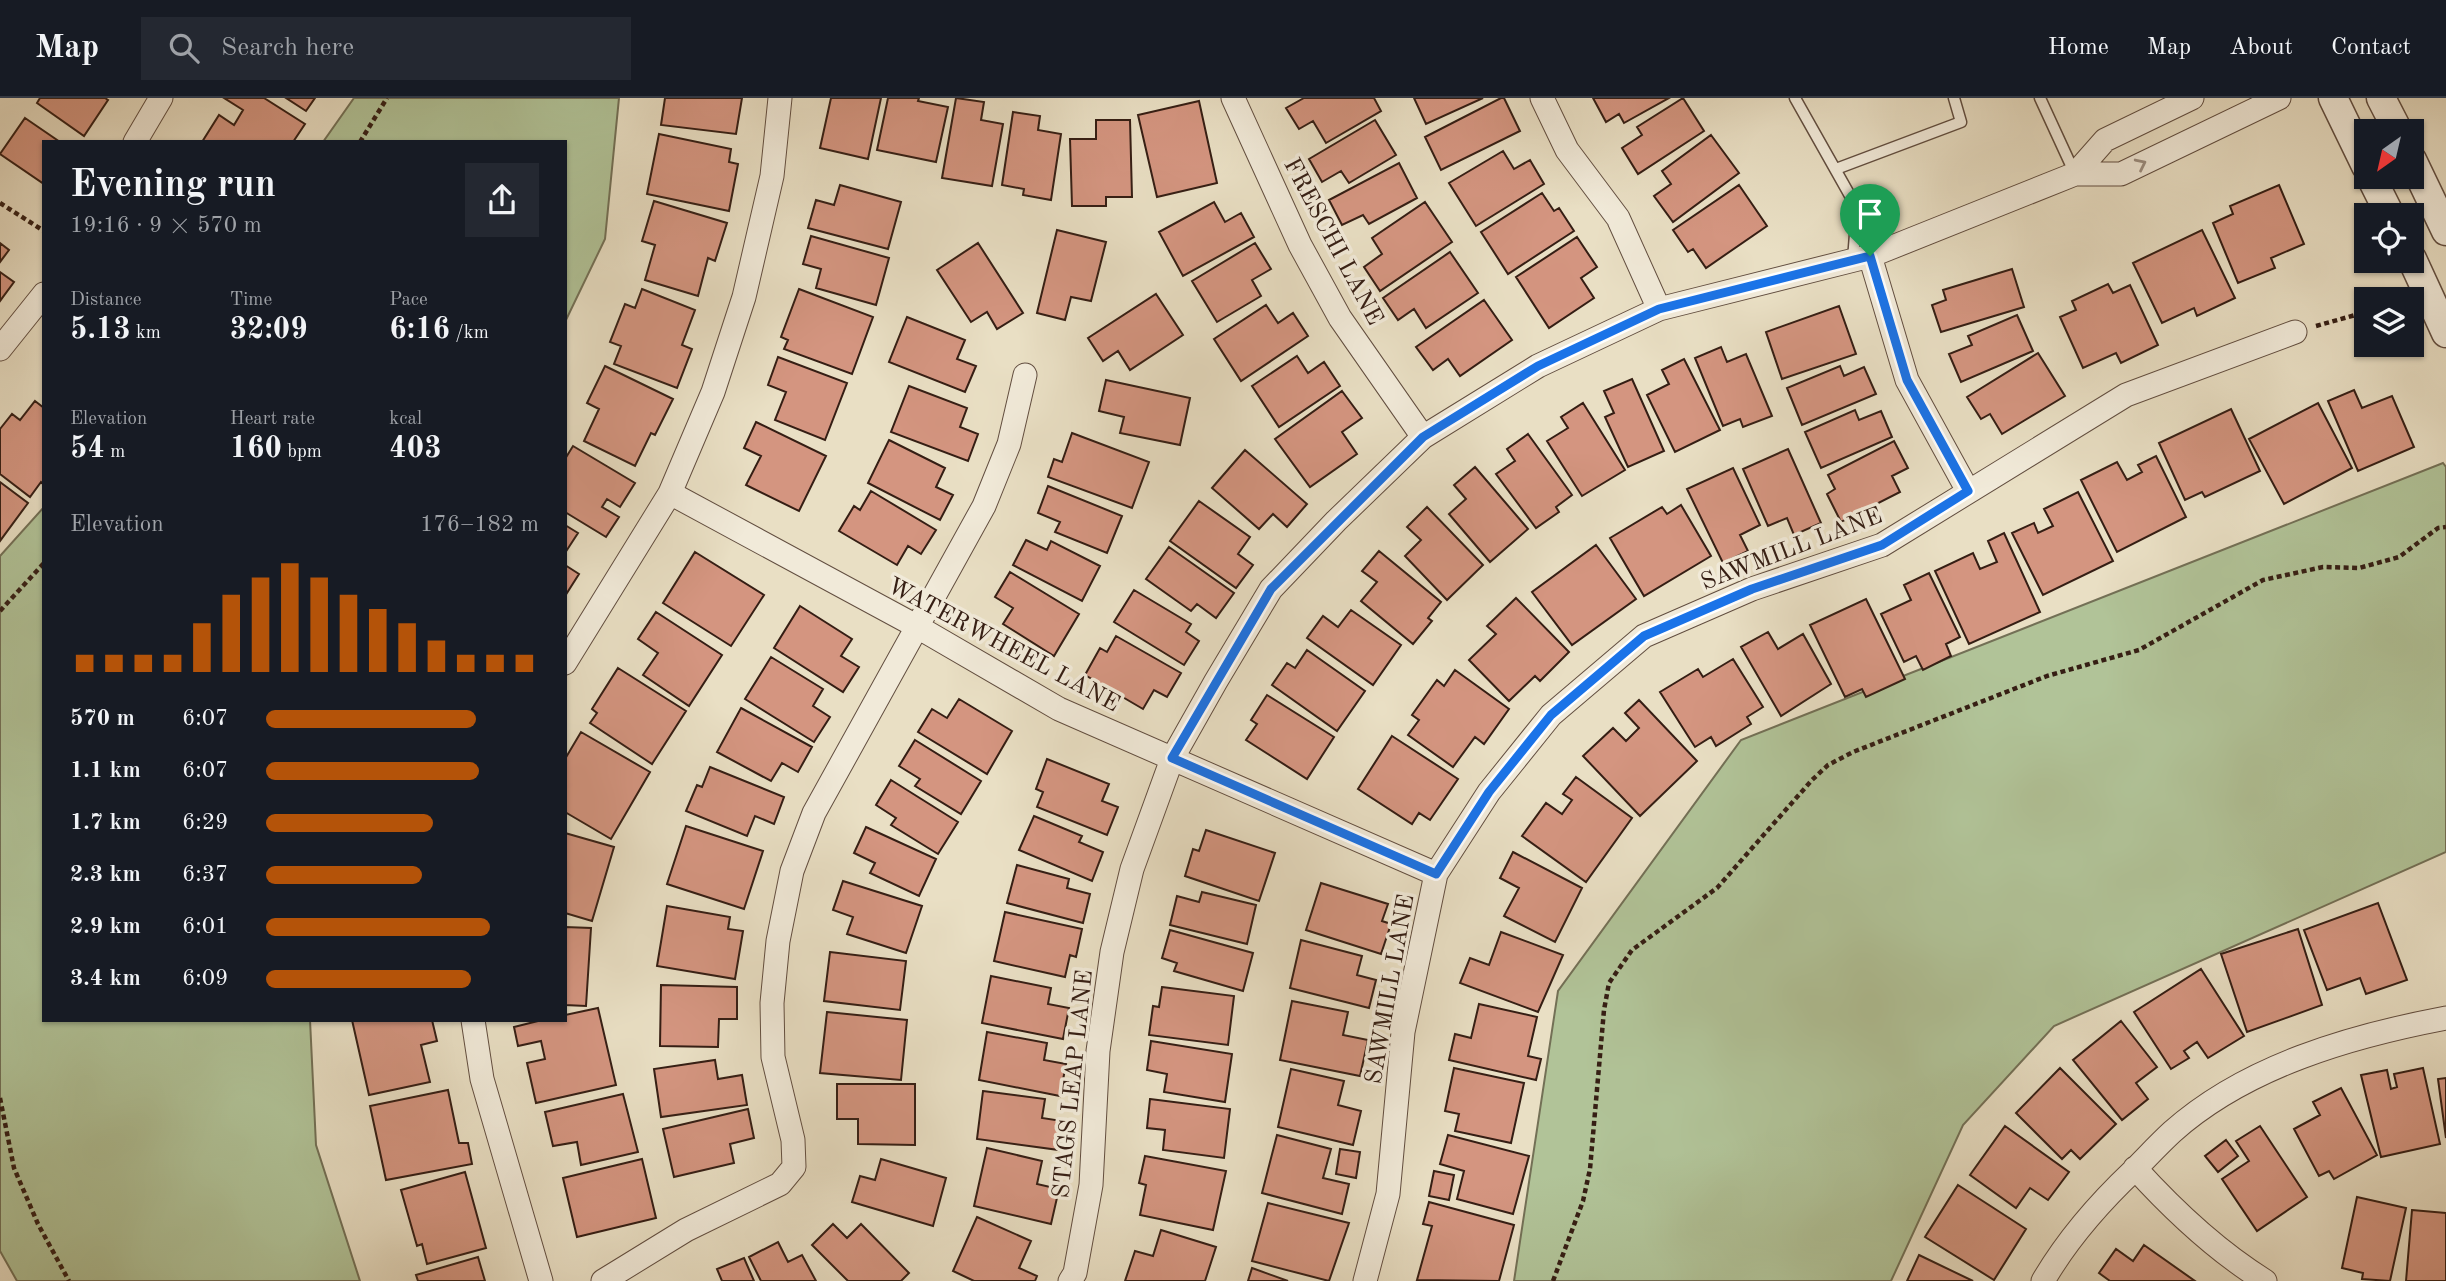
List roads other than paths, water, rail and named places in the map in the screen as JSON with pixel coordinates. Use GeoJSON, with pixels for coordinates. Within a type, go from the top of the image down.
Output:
{"type":"FeatureCollection","features":[{"type":"Feature","properties":{"kind":"street"},"geometry":{"type":"LineString","coordinates":[[136,140],[161,98]]}},
{"type":"Feature","properties":{"kind":"street"},"geometry":{"type":"LineString","coordinates":[[567,660],[670,493],[713,392],[744,297],[772,176],[780,98]]}},
{"type":"Feature","properties":{"kind":"street","name":"FRESCHI LANE"},"geometry":{"type":"LineString","coordinates":[[1233,98],[1300,245],[1340,318],[1423,437]]}},
{"type":"Feature","properties":{"kind":"street"},"geometry":{"type":"LineString","coordinates":[[1542,98],[1567,150],[1618,218],[1659,309]]}},
{"type":"Feature","properties":{"kind":"street","name":"STAGS LEAP LANE"},"geometry":{"type":"LineString","coordinates":[[2075,174],[2105,140],[2192,98]]}},
{"type":"Feature","properties":{"kind":"street","name":"STAGS LEAP LANE"},"geometry":{"type":"LineString","coordinates":[[1070,1281],[1074,1273],[1091,1185],[1098,1051],[1112,952],[1132,869],[1172,758],[1271,589],[1423,437],[1538,366],[1659,309],[1861,258],[2075,174],[2121,174],[2279,98]]}},
{"type":"Feature","properties":{"kind":"street"},"geometry":{"type":"LineString","coordinates":[[2333,98],[2354,141]]}},
{"type":"Feature","properties":{"kind":"street"},"geometry":{"type":"LineString","coordinates":[[2381,98],[2392,119]]}},
{"type":"Feature","properties":{"kind":"street"},"geometry":{"type":"LineString","coordinates":[[2424,185],[2446,231]]}},
{"type":"Feature","properties":{"kind":"street"},"geometry":{"type":"LineString","coordinates":[[1861,258],[1907,380],[1968,491]]}},
{"type":"Feature","properties":{"kind":"street"},"geometry":{"type":"LineString","coordinates":[[2418,273],[2446,333]]}},
{"type":"Feature","properties":{"kind":"street"},"geometry":{"type":"LineString","coordinates":[[0,349],[42,296]]}},
{"type":"Feature","properties":{"kind":"street","name":"SAWMILL LANE"},"geometry":{"type":"LineString","coordinates":[[1365,1281],[1388,1194],[1403,1032],[1436,874],[1489,792],[1551,715],[1644,636],[1752,589],[1882,545],[2126,395],[2295,332]]}},
{"type":"Feature","properties":{"kind":"street"},"geometry":{"type":"LineString","coordinates":[[603,1281],[686,1230],[780,1184],[794,1167],[793,1140],[773,1056],[772,1003],[778,941],[792,871],[814,813],[984,506],[1009,444],[1025,375]]}},
{"type":"Feature","properties":{"kind":"street","name":"WATERWHEEL LANE"},"geometry":{"type":"LineString","coordinates":[[670,493],[916,626],[1059,709],[1436,874]]}},
{"type":"Feature","properties":{"kind":"street"},"geometry":{"type":"LineString","coordinates":[[2043,1281],[2059,1254],[2096,1206],[2173,1130],[2222,1096],[2291,1061],[2353,1040],[2446,1018]]}},
{"type":"Feature","properties":{"kind":"street"},"geometry":{"type":"LineString","coordinates":[[473,1022],[482,1079],[541,1281]]}},
{"type":"Feature","properties":{"kind":"street"},"geometry":{"type":"LineString","coordinates":[[2135,1168],[2174,1212],[2237,1264],[2265,1281]]}},
{"type":"Feature","properties":{"kind":"lane"},"geometry":{"type":"LineString","coordinates":[[1795,98],[1857,208],[1861,258]]}},
{"type":"Feature","properties":{"kind":"lane"},"geometry":{"type":"LineString","coordinates":[[1836,169],[1961,122],[1954,98]]}},
{"type":"Feature","properties":{"kind":"lane"},"geometry":{"type":"LineString","coordinates":[[2040,98],[2075,174]]}}]}
